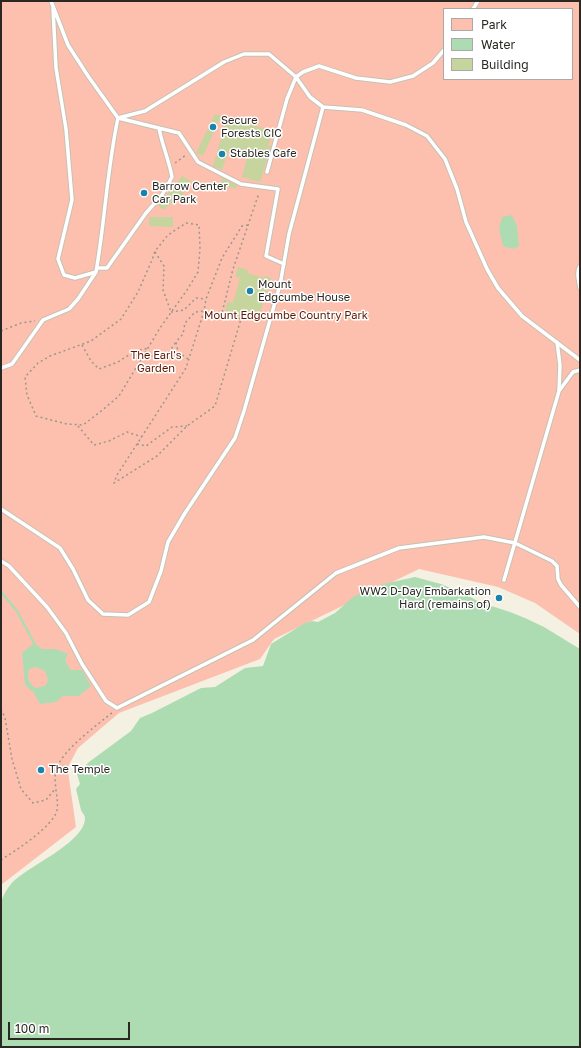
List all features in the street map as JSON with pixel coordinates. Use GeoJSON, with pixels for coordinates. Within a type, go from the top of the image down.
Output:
{"type":"FeatureCollection","features":[{"type":"Feature","properties":{"kind":"lane"},"geometry":{"type":"LineString","coordinates":[[52,3],[68,45],[118,118],[179,133],[198,162],[241,184],[278,189],[266,256],[284,264]]}},
{"type":"Feature","properties":{"kind":"lane"},"geometry":{"type":"LineString","coordinates":[[52,3],[56,68],[66,129],[72,200],[58,259],[64,275],[75,278],[107,268],[146,213],[162,195],[172,177],[161,142],[159,128]]}},
{"type":"Feature","properties":{"kind":"lane"},"geometry":{"type":"LineString","coordinates":[[266,172],[287,99],[296,77],[303,72],[319,66],[356,78],[390,82],[413,76],[433,63],[443,51]]}},
{"type":"Feature","properties":{"kind":"lane"},"geometry":{"type":"LineString","coordinates":[[118,118],[145,111],[224,62],[244,54],[269,54],[296,77],[310,97],[324,107],[362,110],[406,125],[427,136],[446,159],[457,189],[466,222],[487,269],[498,288],[522,316],[580,360]]}},
{"type":"Feature","properties":{"kind":"lane"},"geometry":{"type":"LineString","coordinates":[[1,509],[60,548],[73,568],[88,600],[103,614],[128,615],[150,602],[161,571],[168,542],[185,513],[235,438],[270,323],[280,285],[289,234],[324,107]]}},
{"type":"Feature","properties":{"kind":"lane"},"geometry":{"type":"LineString","coordinates":[[1,368],[12,364],[44,320],[69,309],[78,299],[97,270],[112,145],[118,118]]}},
{"type":"Feature","properties":{"kind":"lane"},"geometry":{"type":"LineString","coordinates":[[580,266],[578,268],[578,276],[580,288]]}},
{"type":"Feature","properties":{"kind":"lane"},"geometry":{"type":"LineString","coordinates":[[504,580],[559,391],[560,365],[556,342]]}},
{"type":"Feature","properties":{"kind":"lane"},"geometry":{"type":"LineString","coordinates":[[559,391],[573,372],[580,370]]}},
{"type":"Feature","properties":{"kind":"lane"},"geometry":{"type":"LineString","coordinates":[[1,561],[9,566],[47,607],[66,633],[82,664],[106,701],[117,708],[253,640],[336,573],[399,548],[484,537],[516,543],[552,561],[557,566],[558,579],[561,585],[580,607]]}},
{"type":"Feature","properties":{"kind":"path"},"geometry":{"type":"LineString","coordinates":[[170,167],[191,151]]}},
{"type":"Feature","properties":{"kind":"path"},"geometry":{"type":"LineString","coordinates":[[248,225],[242,226],[222,258],[206,299],[204,311],[186,368],[117,475],[114,483],[157,456],[187,426],[215,406],[241,319],[222,313],[233,269],[261,187]]}},
{"type":"Feature","properties":{"kind":"path"},"geometry":{"type":"LineString","coordinates":[[186,223],[199,225],[200,249],[198,272],[171,312],[119,396],[83,425],[67,424],[36,416],[27,395],[25,377],[38,363],[50,356],[91,341],[121,319],[138,292],[155,251],[168,235],[186,223]]}},
{"type":"Feature","properties":{"kind":"path"},"geometry":{"type":"LineString","coordinates":[[155,251],[164,266],[163,290],[171,312]]}},
{"type":"Feature","properties":{"kind":"path"},"geometry":{"type":"LineString","coordinates":[[171,312],[184,310],[196,298],[206,299]]}},
{"type":"Feature","properties":{"kind":"path"},"geometry":{"type":"LineString","coordinates":[[145,354],[157,358],[167,355],[183,334],[185,323],[195,312],[204,311]]}},
{"type":"Feature","properties":{"kind":"path"},"geometry":{"type":"LineString","coordinates":[[1,331],[21,323],[44,320]]}},
{"type":"Feature","properties":{"kind":"path"},"geometry":{"type":"LineString","coordinates":[[176,342],[178,352],[188,359]]}},
{"type":"Feature","properties":{"kind":"path"},"geometry":{"type":"LineString","coordinates":[[81,344],[91,361],[100,369],[118,362],[135,352],[149,348]]}},
{"type":"Feature","properties":{"kind":"path"},"geometry":{"type":"LineString","coordinates":[[77,425],[94,445],[109,441],[127,432],[142,437]]}},
{"type":"Feature","properties":{"kind":"path"},"geometry":{"type":"LineString","coordinates":[[137,444],[146,446],[172,427],[187,426]]}},
{"type":"Feature","properties":{"kind":"path"},"geometry":{"type":"LineString","coordinates":[[1,860],[35,836],[52,821],[57,811],[55,789],[56,770],[67,751],[117,708]]}},
{"type":"Feature","properties":{"kind":"path"},"geometry":{"type":"LineString","coordinates":[[1,709],[6,718],[12,759],[21,789],[33,803],[46,800],[55,789]]}},
{"type":"Feature","properties":{"kind":"green space","name":"Mount Edgcumbe Country Park"},"geometry":{"type":"Polygon","coordinates":[[[1,1],[580,1],[580,634],[535,603],[498,587],[419,569],[274,639],[260,659],[119,713],[78,748],[69,765],[68,771],[76,827],[1,885],[1,1]]]}},
{"type":"Feature","properties":{"kind":"water"},"geometry":{"type":"Polygon","coordinates":[[[512,215],[517,226],[519,246],[513,249],[503,246],[499,229],[502,217],[512,215]]]}},
{"type":"Feature","properties":{"kind":"water"},"geometry":{"type":"Polygon","coordinates":[[[415,577],[441,584],[479,602],[525,618],[544,627],[580,649],[580,1047],[1,1047],[1,902],[5,892],[11,884],[66,845],[76,836],[82,827],[85,816],[81,810],[76,789],[80,784],[77,774],[89,762],[131,731],[140,718],[201,688],[215,687],[245,668],[263,666],[271,644],[305,623],[312,621],[318,622],[335,613],[353,597],[383,584],[415,577]]]}},
{"type":"Feature","properties":{"kind":"water"},"geometry":{"type":"Polygon","coordinates":[[[34,643],[42,649],[56,649],[68,654],[65,661],[71,670],[82,670],[91,686],[79,696],[63,696],[56,702],[40,704],[34,693],[25,685],[22,653],[34,643]],[[36,667],[29,669],[29,680],[35,688],[45,686],[48,680],[45,671],[36,667]]]}},
{"type":"Feature","properties":{"kind":"building"},"geometry":{"type":"Polygon","coordinates":[[[215,114],[221,116],[203,156],[196,153],[215,114]]]}},
{"type":"Feature","properties":{"kind":"building"},"geometry":{"type":"Polygon","coordinates":[[[227,118],[273,131],[268,146],[271,146],[260,182],[242,177],[247,158],[228,152],[222,170],[213,166],[227,118]]]}},
{"type":"Feature","properties":{"kind":"building"},"geometry":{"type":"Polygon","coordinates":[[[182,176],[191,181],[180,199],[178,198],[163,210],[158,204],[182,176]]]}},
{"type":"Feature","properties":{"kind":"building"},"geometry":{"type":"Polygon","coordinates":[[[222,178],[237,185],[235,189],[220,184],[222,178]]]}},
{"type":"Feature","properties":{"kind":"building"},"geometry":{"type":"Polygon","coordinates":[[[149,217],[173,217],[173,227],[149,226],[149,217]]]}},
{"type":"Feature","properties":{"kind":"building","name":"Mount Edgcumbe House"},"geometry":{"type":"Polygon","coordinates":[[[238,267],[248,270],[247,273],[264,278],[265,276],[271,278],[260,313],[262,314],[260,323],[225,312],[228,301],[233,303],[240,278],[235,277],[238,267]]]}},
{"type":"Feature","properties":{"kind":"waterway"},"geometry":{"type":"LineString","coordinates":[[1,592],[17,611],[34,643]]}},
{"type":"Feature","properties":{"kind":"place","name":"Secure Forests CIC"},"geometry":{"type":"Point","coordinates":[213,127]}},
{"type":"Feature","properties":{"kind":"place","name":"Stables Cafe"},"geometry":{"type":"Point","coordinates":[222,154]}},
{"type":"Feature","properties":{"kind":"place","name":"Barrow Center Car Park"},"geometry":{"type":"Point","coordinates":[144,193]}},
{"type":"Feature","properties":{"kind":"place","name":"Mount Edgcumbe House"},"geometry":{"type":"Point","coordinates":[250,291]}},
{"type":"Feature","properties":{"kind":"place","name":"WW2 D-Day Embarkation Hard (remains of)"},"geometry":{"type":"Point","coordinates":[499,598]}},
{"type":"Feature","properties":{"kind":"place","name":"The Temple"},"geometry":{"type":"Point","coordinates":[41,770]}},
{"type":"Feature","properties":{"kind":"park label","name":"The Earl's Garden"},"geometry":{"type":"Point","coordinates":[156,362]}}]}
